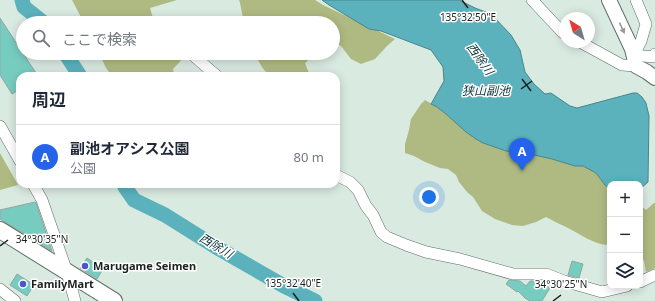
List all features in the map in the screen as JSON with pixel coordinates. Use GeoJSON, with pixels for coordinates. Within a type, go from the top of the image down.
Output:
{"type":"FeatureCollection","features":[{"type":"Feature","properties":{"kind":"highway"},"geometry":{"type":"LineString","coordinates":[[0,230],[114,301]]}},
{"type":"Feature","properties":{"kind":"main road"},"geometry":{"type":"LineString","coordinates":[[609,0],[635,61],[655,78]]}},
{"type":"Feature","properties":{"kind":"street"},"geometry":{"type":"LineString","coordinates":[[532,0],[559,29]]}},
{"type":"Feature","properties":{"kind":"street"},"geometry":{"type":"LineString","coordinates":[[635,61],[645,32],[646,24],[636,0]]}},
{"type":"Feature","properties":{"kind":"street"},"geometry":{"type":"LineString","coordinates":[[591,48],[622,65],[653,57],[655,54]]}},
{"type":"Feature","properties":{"kind":"street"},"geometry":{"type":"LineString","coordinates":[[198,60],[212,72]]}},
{"type":"Feature","properties":{"kind":"street"},"geometry":{"type":"LineString","coordinates":[[0,126],[16,154]]}},
{"type":"Feature","properties":{"kind":"street"},"geometry":{"type":"LineString","coordinates":[[340,177],[350,182],[358,190],[381,232],[387,237],[406,245],[426,252],[460,259],[513,274],[546,274],[602,292],[614,289]]}},
{"type":"Feature","properties":{"kind":"street"},"geometry":{"type":"LineString","coordinates":[[35,188],[42,200],[67,272],[74,301]]}},
{"type":"Feature","properties":{"kind":"street"},"geometry":{"type":"LineString","coordinates":[[643,281],[655,275]]}},
{"type":"Feature","properties":{"kind":"street"},"geometry":{"type":"LineString","coordinates":[[0,289],[15,301]]}},
{"type":"Feature","properties":{"kind":"green space"},"geometry":{"type":"Polygon","coordinates":[[[72,0],[177,0],[150,8],[152,16],[80,16],[72,0]]]}},
{"type":"Feature","properties":{"kind":"green space"},"geometry":{"type":"Polygon","coordinates":[[[239,0],[315,0],[395,39],[375,59],[361,64],[351,59],[340,46],[340,16],[243,16],[239,0]]]}},
{"type":"Feature","properties":{"kind":"green space"},"geometry":{"type":"Polygon","coordinates":[[[102,60],[181,60],[173,69],[173,72],[109,72],[102,60]]]}},
{"type":"Feature","properties":{"kind":"green space"},"geometry":{"type":"Polygon","coordinates":[[[258,60],[309,60],[305,63],[308,72],[266,72],[258,60]]]}},
{"type":"Feature","properties":{"kind":"green space"},"geometry":{"type":"Polygon","coordinates":[[[425,100],[437,107],[483,143],[506,151],[530,154],[575,166],[583,166],[596,173],[607,187],[607,245],[587,239],[546,217],[523,226],[512,225],[495,219],[482,211],[473,197],[459,182],[456,175],[448,169],[440,168],[405,153],[405,144],[411,119],[425,100]]]}},
{"type":"Feature","properties":{"kind":"green space"},"geometry":{"type":"Polygon","coordinates":[[[0,153],[16,181],[16,186],[0,190],[0,153]]]}},
{"type":"Feature","properties":{"kind":"green space"},"geometry":{"type":"Polygon","coordinates":[[[655,203],[655,268],[646,272],[643,259],[643,208],[646,210],[655,203]]]}},
{"type":"Feature","properties":{"kind":"water","name":"狭山副池"},"geometry":{"type":"Polygon","coordinates":[[[322,0],[459,0],[491,14],[511,35],[520,50],[525,72],[534,84],[545,94],[551,93],[570,106],[577,108],[637,93],[646,103],[649,116],[648,182],[643,186],[643,181],[607,181],[607,187],[596,173],[583,166],[575,166],[530,154],[506,151],[483,143],[466,132],[446,114],[431,104],[444,81],[443,67],[431,50],[381,31],[369,29],[322,0]]]}},
{"type":"Feature","properties":{"kind":"building"},"geometry":{"type":"Polygon","coordinates":[[[0,18],[16,42],[16,60],[28,60],[35,72],[16,72],[16,92],[12,94],[0,75],[0,18]]]}},
{"type":"Feature","properties":{"kind":"building"},"geometry":{"type":"Polygon","coordinates":[[[35,202],[52,251],[0,219],[0,210],[35,202]]]}},
{"type":"Feature","properties":{"kind":"building"},"geometry":{"type":"Polygon","coordinates":[[[87,258],[103,269],[97,279],[80,268],[87,258]]]}},
{"type":"Feature","properties":{"kind":"building"},"geometry":{"type":"Polygon","coordinates":[[[572,261],[583,264],[579,278],[568,275],[572,261]]]}},
{"type":"Feature","properties":{"kind":"building"},"geometry":{"type":"Polygon","coordinates":[[[17,274],[34,285],[27,296],[10,285],[17,274]]]}},
{"type":"Feature","properties":{"kind":"building"},"geometry":{"type":"Polygon","coordinates":[[[509,280],[520,281],[526,286],[530,281],[537,281],[541,285],[542,283],[550,288],[542,301],[530,301],[518,291],[517,292],[506,284],[509,280]]]}},
{"type":"Feature","properties":{"kind":"waterway","name":"西除川"},"geometry":{"type":"LineString","coordinates":[[22,0],[24,7],[35,16]]}},
{"type":"Feature","properties":{"kind":"waterway","name":"西除川"},"geometry":{"type":"LineString","coordinates":[[70,60],[77,72]]}},
{"type":"Feature","properties":{"kind":"waterway","name":"西除川"},"geometry":{"type":"LineString","coordinates":[[126,188],[134,200],[165,215],[216,247],[284,286],[315,301]]}},
{"type":"Feature","properties":{"kind":"place","name":"副池オアシス公園"},"geometry":{"type":"Point","coordinates":[522,171]}},
{"type":"Feature","properties":{"kind":"place","name":"Marugame Seimen"},"geometry":{"type":"Point","coordinates":[85,266]}},
{"type":"Feature","properties":{"kind":"place","name":"FamilyMart"},"geometry":{"type":"Point","coordinates":[23,284]}}]}
